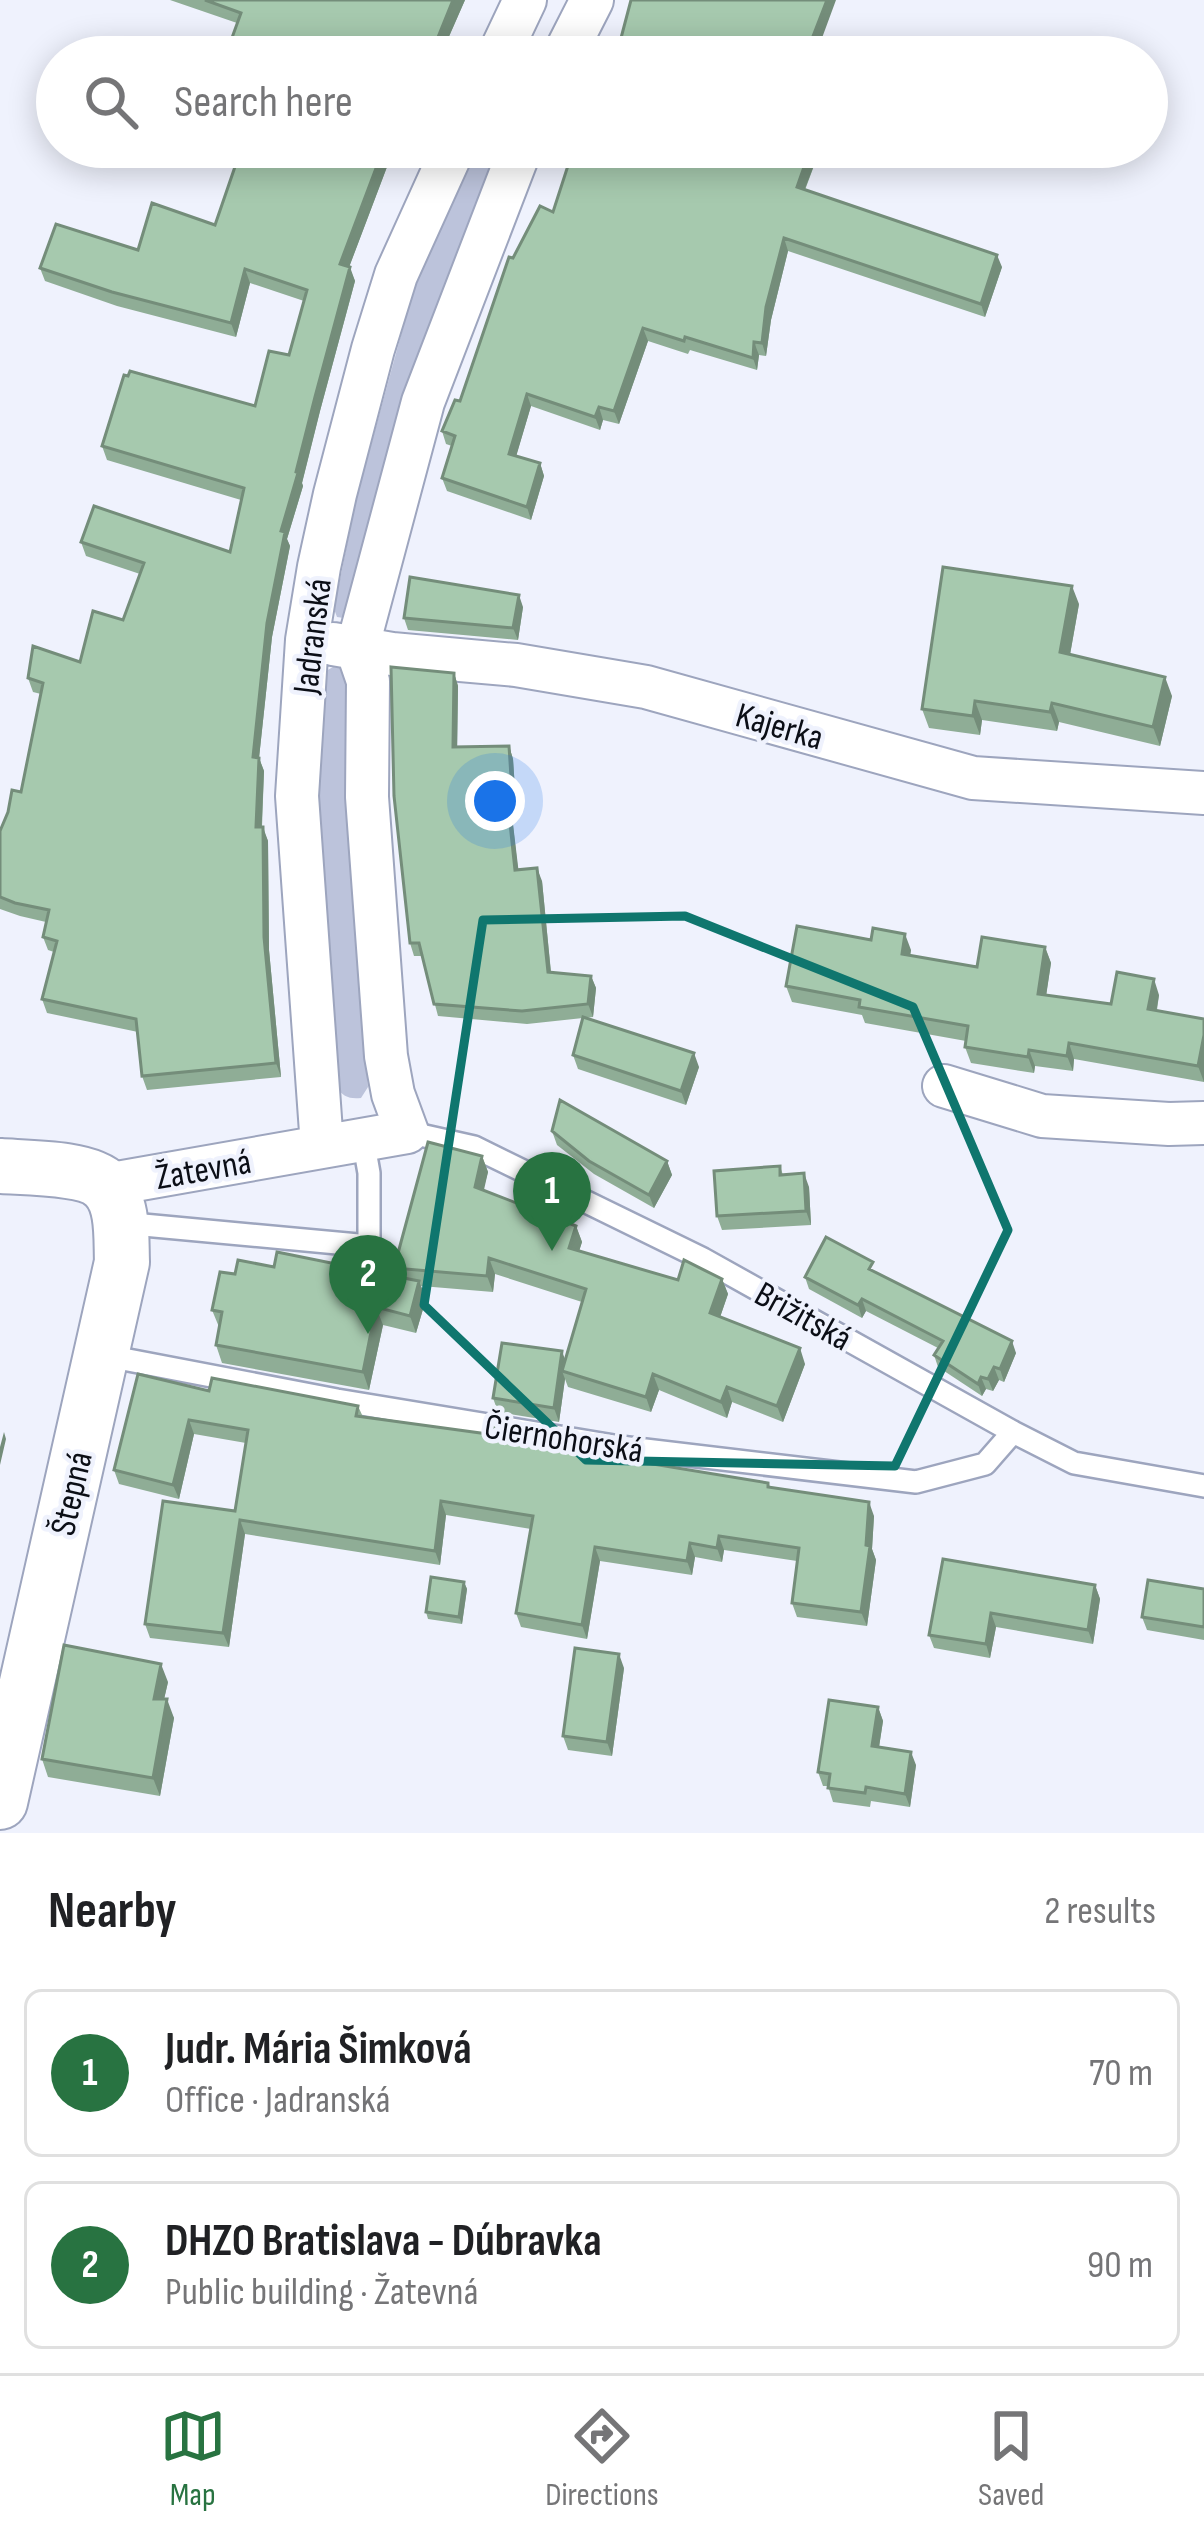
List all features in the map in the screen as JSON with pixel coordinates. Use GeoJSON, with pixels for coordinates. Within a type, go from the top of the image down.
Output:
{"type":"FeatureCollection","features":[{"type":"Feature","properties":{"kind":"street"},"geometry":{"type":"LineString","coordinates":[[508,36],[525,0]]}},
{"type":"Feature","properties":{"kind":"street"},"geometry":{"type":"LineString","coordinates":[[574,36],[592,0]]}},
{"type":"Feature","properties":{"kind":"street","name":"Jadranská"},"geometry":{"type":"LineString","coordinates":[[343,1142],[297,796],[307,640],[335,494],[373,349],[396,274],[444,168]]}},
{"type":"Feature","properties":{"kind":"street","name":"Jadranská"},"geometry":{"type":"LineString","coordinates":[[407,1132],[386,1056],[367,797],[368,681],[357,649],[423,402],[513,168]]}},
{"type":"Feature","properties":{"kind":"street","name":"Kajerka"},"geometry":{"type":"LineString","coordinates":[[307,640],[516,665],[646,688],[973,778],[1204,793]]}},
{"type":"Feature","properties":{"kind":"street"},"geometry":{"type":"LineString","coordinates":[[944,1086],[1042,1116],[1204,1123]]}},
{"type":"Feature","properties":{"kind":"street","name":"Žatevná"},"geometry":{"type":"LineString","coordinates":[[0,1166],[87,1176],[113,1204],[343,1142],[407,1132]]}},
{"type":"Feature","properties":{"kind":"street","name":"Štepná"},"geometry":{"type":"LineString","coordinates":[[0,1802],[122,1262],[113,1204]]}},
{"type":"Feature","properties":{"kind":"lane","name":"Brižitská"},"geometry":{"type":"LineString","coordinates":[[407,1132],[474,1147],[703,1259],[1074,1463],[1204,1486]]}},
{"type":"Feature","properties":{"kind":"lane"},"geometry":{"type":"LineString","coordinates":[[343,1142],[369,1173],[369,1246],[380,1295]]}},
{"type":"Feature","properties":{"kind":"lane"},"geometry":{"type":"LineString","coordinates":[[113,1204],[369,1246]]}},
{"type":"Feature","properties":{"kind":"lane","name":"Čiernohorská"},"geometry":{"type":"LineString","coordinates":[[102,1355],[620,1447],[916,1483],[985,1464],[1013,1432]]}},
{"type":"Feature","properties":{"kind":"highlighted area"},"geometry":{"type":"Polygon","coordinates":[[[685,916],[913,1007],[1008,1230],[895,1466],[586,1460],[424,1305],[483,920],[685,916]]]}},
{"type":"Feature","properties":{"kind":"shaded area"},"geometry":{"type":"Polygon","coordinates":[[[467,168],[501,168],[344,618],[337,617],[334,609],[356,500],[416,280],[467,168]]]}},
{"type":"Feature","properties":{"kind":"shaded area"},"geometry":{"type":"Polygon","coordinates":[[[345,668],[352,678],[353,865],[368,1087],[361,1098],[347,1096],[336,1086],[316,771],[326,671],[345,668]]]}},
{"type":"Feature","properties":{"kind":"building"},"geometry":{"type":"Polygon","coordinates":[[[205,0],[453,0],[438,36],[233,36],[241,13],[205,0]]]}},
{"type":"Feature","properties":{"kind":"building"},"geometry":{"type":"Polygon","coordinates":[[[631,0],[827,0],[813,36],[622,36],[631,0]]]}},
{"type":"Feature","properties":{"kind":"building"},"geometry":{"type":"Polygon","coordinates":[[[235,168],[376,168],[340,264],[350,267],[281,531],[285,532],[267,623],[253,757],[259,758],[256,827],[263,827],[264,937],[276,1063],[142,1076],[136,1019],[42,999],[57,941],[43,937],[49,910],[0,897],[0,831],[12,790],[21,792],[43,683],[28,678],[33,646],[80,662],[93,611],[123,620],[144,563],[81,542],[94,506],[230,552],[244,488],[102,446],[124,375],[130,371],[255,406],[269,351],[289,355],[307,290],[245,269],[231,323],[40,268],[56,224],[138,250],[152,203],[215,225],[235,168]]]}},
{"type":"Feature","properties":{"kind":"building"},"geometry":{"type":"Polygon","coordinates":[[[567,168],[804,168],[797,187],[997,255],[981,304],[784,238],[762,343],[754,342],[753,358],[643,328],[614,411],[599,407],[595,417],[527,394],[509,454],[540,463],[527,507],[442,478],[455,436],[442,431],[455,400],[460,401],[509,257],[513,258],[540,206],[553,212],[567,168]]]}},
{"type":"Feature","properties":{"kind":"building"},"geometry":{"type":"Polygon","coordinates":[[[943,567],[1072,586],[1060,652],[1165,677],[1153,727],[1052,703],[1050,712],[975,701],[973,716],[922,709],[943,567]]]}},
{"type":"Feature","properties":{"kind":"building"},"geometry":{"type":"Polygon","coordinates":[[[410,577],[519,595],[513,628],[404,618],[410,577]]]}},
{"type":"Feature","properties":{"kind":"building"},"geometry":{"type":"Polygon","coordinates":[[[391,667],[454,673],[453,747],[509,746],[511,777],[505,777],[515,870],[537,868],[548,972],[591,976],[588,1004],[522,1011],[434,1004],[419,943],[410,943],[394,796],[391,667]]]}},
{"type":"Feature","properties":{"kind":"building"},"geometry":{"type":"Polygon","coordinates":[[[797,926],[871,940],[873,928],[905,934],[902,954],[977,967],[982,937],[1045,947],[1038,994],[1111,1004],[1117,972],[1154,979],[1148,1009],[1204,1019],[1198,1066],[1069,1043],[1067,1056],[1029,1050],[1028,1057],[965,1047],[968,1026],[859,1007],[860,1000],[786,986],[797,926]]]}},
{"type":"Feature","properties":{"kind":"building"},"geometry":{"type":"Polygon","coordinates":[[[583,1017],[694,1053],[681,1091],[573,1055],[583,1017]]]}},
{"type":"Feature","properties":{"kind":"building"},"geometry":{"type":"Polygon","coordinates":[[[560,1100],[667,1161],[649,1195],[589,1161],[552,1131],[560,1100]]]}},
{"type":"Feature","properties":{"kind":"building"},"geometry":{"type":"Polygon","coordinates":[[[428,1142],[482,1156],[475,1187],[576,1226],[569,1248],[678,1280],[684,1260],[722,1279],[710,1313],[800,1348],[777,1406],[727,1387],[721,1402],[653,1374],[646,1397],[562,1371],[586,1289],[489,1258],[487,1276],[394,1268],[428,1142]]]}},
{"type":"Feature","properties":{"kind":"building"},"geometry":{"type":"Polygon","coordinates":[[[780,1166],[780,1175],[804,1173],[806,1211],[717,1216],[714,1171],[780,1166]]]}},
{"type":"Feature","properties":{"kind":"building"},"geometry":{"type":"Polygon","coordinates":[[[826,1237],[873,1262],[869,1269],[1012,1341],[1000,1369],[994,1367],[988,1379],[981,1377],[978,1384],[934,1355],[943,1341],[862,1299],[858,1305],[805,1277],[826,1237]]]}},
{"type":"Feature","properties":{"kind":"building"},"geometry":{"type":"Polygon","coordinates":[[[277,1252],[356,1268],[362,1286],[370,1292],[384,1287],[388,1275],[419,1281],[410,1316],[376,1307],[363,1372],[216,1345],[222,1312],[212,1310],[220,1272],[235,1274],[238,1260],[274,1267],[277,1252]]]}},
{"type":"Feature","properties":{"kind":"building"},"geometry":{"type":"Polygon","coordinates":[[[502,1343],[562,1351],[554,1408],[493,1398],[502,1343]]]}},
{"type":"Feature","properties":{"kind":"building"},"geometry":{"type":"Polygon","coordinates":[[[138,1374],[209,1391],[212,1378],[358,1406],[356,1416],[488,1434],[489,1427],[550,1437],[549,1447],[869,1502],[866,1545],[870,1546],[861,1612],[792,1603],[799,1548],[719,1536],[717,1548],[690,1543],[687,1561],[595,1547],[582,1625],[516,1613],[533,1516],[441,1501],[435,1551],[240,1520],[223,1633],[145,1624],[163,1501],[235,1511],[248,1430],[189,1420],[173,1485],[114,1470],[138,1374]]]}},
{"type":"Feature","properties":{"kind":"building"},"geometry":{"type":"Polygon","coordinates":[[[943,1559],[1095,1585],[1088,1630],[991,1613],[986,1644],[929,1635],[943,1559]]]}},
{"type":"Feature","properties":{"kind":"building"},"geometry":{"type":"Polygon","coordinates":[[[431,1577],[464,1582],[459,1617],[426,1612],[431,1577]]]}},
{"type":"Feature","properties":{"kind":"building"},"geometry":{"type":"Polygon","coordinates":[[[1148,1580],[1204,1589],[1204,1627],[1142,1617],[1148,1580]]]}},
{"type":"Feature","properties":{"kind":"building"},"geometry":{"type":"Polygon","coordinates":[[[64,1645],[161,1664],[154,1699],[167,1699],[153,1778],[42,1759],[64,1645]]]}},
{"type":"Feature","properties":{"kind":"building"},"geometry":{"type":"Polygon","coordinates":[[[575,1648],[619,1654],[607,1742],[563,1736],[575,1648]]]}},
{"type":"Feature","properties":{"kind":"building"},"geometry":{"type":"Polygon","coordinates":[[[829,1700],[878,1707],[872,1746],[911,1752],[905,1794],[866,1787],[865,1793],[828,1788],[830,1774],[818,1772],[829,1700]]]}},
{"type":"Feature","properties":{"kind":"place","name":"Judr. Mária Šimková"},"geometry":{"type":"Point","coordinates":[552,1251]}},
{"type":"Feature","properties":{"kind":"place","name":"DHZO Bratislava - Dúbravka"},"geometry":{"type":"Point","coordinates":[368,1334]}}]}
